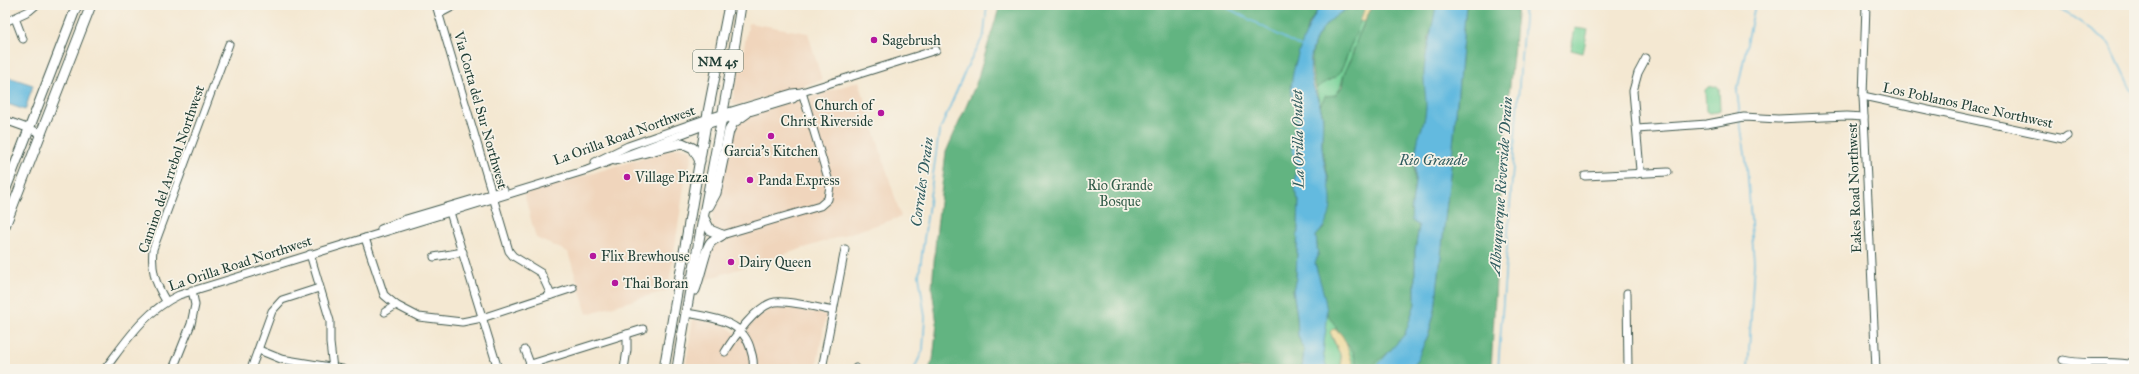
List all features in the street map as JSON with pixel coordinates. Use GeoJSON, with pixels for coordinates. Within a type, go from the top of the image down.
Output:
{"type":"FeatureCollection","features":[{"type":"Feature","properties":{"kind":"main road"},"geometry":{"type":"LineString","coordinates":[[5,191],[77,5]]}},
{"type":"Feature","properties":{"kind":"main road"},"geometry":{"type":"LineString","coordinates":[[5,226],[91,5]]}},
{"type":"Feature","properties":{"kind":"main road","name":"NM 45"},"geometry":{"type":"LineString","coordinates":[[664,369],[707,121],[729,5]]}},
{"type":"Feature","properties":{"kind":"main road","name":"NM 45"},"geometry":{"type":"LineString","coordinates":[[676,369],[705,216],[712,164],[723,117],[741,5]]}},
{"type":"Feature","properties":{"kind":"main road"},"geometry":{"type":"LineString","coordinates":[[722,235],[710,230],[705,216],[716,192],[729,131],[733,123],[747,113]]}},
{"type":"Feature","properties":{"kind":"main road"},"geometry":{"type":"LineString","coordinates":[[615,160],[682,143],[693,148],[700,161]]}},
{"type":"Feature","properties":{"kind":"main road"},"geometry":{"type":"LineString","coordinates":[[688,310],[701,278],[707,247],[711,241],[722,235]]}},
{"type":"Feature","properties":{"kind":"main road"},"geometry":{"type":"LineString","coordinates":[[668,369],[677,319],[675,304]]}},
{"type":"Feature","properties":{"kind":"street"},"geometry":{"type":"LineString","coordinates":[[5,22],[15,18],[36,5]]}},
{"type":"Feature","properties":{"kind":"street","name":"Via Corta del Sur Northwest"},"geometry":{"type":"LineString","coordinates":[[436,5],[509,251],[513,256],[541,274],[550,295]]}},
{"type":"Feature","properties":{"kind":"street"},"geometry":{"type":"LineString","coordinates":[[439,14],[456,5]]}},
{"type":"Feature","properties":{"kind":"street","name":"Eakes Road Northwest"},"geometry":{"type":"LineString","coordinates":[[1866,5],[1863,96],[1876,369]]}},
{"type":"Feature","properties":{"kind":"street"},"geometry":{"type":"LineString","coordinates":[[15,18],[23,40]]}},
{"type":"Feature","properties":{"kind":"street","name":"Camino del Arrebol Northwest"},"geometry":{"type":"LineString","coordinates":[[166,301],[155,283],[151,265],[153,249],[229,44]]}},
{"type":"Feature","properties":{"kind":"street","name":"La Orilla Road Northwest"},"geometry":{"type":"LineString","coordinates":[[723,117],[792,93],[802,92],[936,50]]}},
{"type":"Feature","properties":{"kind":"street"},"geometry":{"type":"LineString","coordinates":[[1637,174],[1640,170],[1633,91],[1638,73],[1646,58]]}},
{"type":"Feature","properties":{"kind":"street"},"geometry":{"type":"LineString","coordinates":[[722,235],[820,206],[828,199],[830,185],[802,92]]}},
{"type":"Feature","properties":{"kind":"street","name":"La Orilla Road Northwest"},"geometry":{"type":"LineString","coordinates":[[105,369],[143,319],[166,301],[192,290],[365,238],[593,163],[621,148],[707,121],[747,113],[793,99],[802,92]]}},
{"type":"Feature","properties":{"kind":"street","name":"Los Poblanos Place Northwest"},"geometry":{"type":"LineString","coordinates":[[1863,96],[2063,139],[2067,136]]}},
{"type":"Feature","properties":{"kind":"street"},"geometry":{"type":"LineString","coordinates":[[1637,129],[1707,124],[1744,117],[1778,119],[1847,116],[1864,117]]}},
{"type":"Feature","properties":{"kind":"street"},"geometry":{"type":"LineString","coordinates":[[5,120],[41,133]]}},
{"type":"Feature","properties":{"kind":"street","name":"La Orilla Road Northwest"},"geometry":{"type":"LineString","coordinates":[[492,196],[615,160],[707,121]]}},
{"type":"Feature","properties":{"kind":"street"},"geometry":{"type":"LineString","coordinates":[[1585,176],[1668,172]]}},
{"type":"Feature","properties":{"kind":"street"},"geometry":{"type":"LineString","coordinates":[[449,210],[498,369]]}},
{"type":"Feature","properties":{"kind":"street"},"geometry":{"type":"LineString","coordinates":[[365,238],[384,295],[396,305],[419,316],[462,322],[482,318],[573,288]]}},
{"type":"Feature","properties":{"kind":"street"},"geometry":{"type":"LineString","coordinates":[[822,369],[845,249]]}},
{"type":"Feature","properties":{"kind":"street"},"geometry":{"type":"LineString","coordinates":[[434,257],[463,252]]}},
{"type":"Feature","properties":{"kind":"street"},"geometry":{"type":"LineString","coordinates":[[310,254],[330,321],[330,343],[333,368]]}},
{"type":"Feature","properties":{"kind":"street"},"geometry":{"type":"LineString","coordinates":[[251,369],[272,311],[282,300],[319,288]]}},
{"type":"Feature","properties":{"kind":"street"},"geometry":{"type":"LineString","coordinates":[[173,369],[191,324],[195,305],[192,290]]}},
{"type":"Feature","properties":{"kind":"street"},"geometry":{"type":"LineString","coordinates":[[1628,293],[1628,369]]}},
{"type":"Feature","properties":{"kind":"street"},"geometry":{"type":"LineString","coordinates":[[725,352],[740,330],[763,307],[776,302],[833,311]]}},
{"type":"Feature","properties":{"kind":"street"},"geometry":{"type":"LineString","coordinates":[[385,312],[396,305]]}},
{"type":"Feature","properties":{"kind":"street"},"geometry":{"type":"LineString","coordinates":[[688,310],[723,320],[740,330],[750,343],[754,363],[753,369]]}},
{"type":"Feature","properties":{"kind":"street"},"geometry":{"type":"LineString","coordinates":[[525,350],[532,366],[643,329]]}},
{"type":"Feature","properties":{"kind":"street"},"geometry":{"type":"LineString","coordinates":[[624,369],[628,350],[627,334]]}},
{"type":"Feature","properties":{"kind":"street"},"geometry":{"type":"LineString","coordinates":[[259,350],[281,359],[342,369]]}},
{"type":"Feature","properties":{"kind":"street"},"geometry":{"type":"LineString","coordinates":[[2063,360],[2074,363],[2125,363],[2134,365]]}},
{"type":"Feature","properties":{"kind":"shaded area"},"geometry":{"type":"Polygon","coordinates":[[[749,23],[808,33],[822,80],[736,106],[732,103],[749,23]]]}},
{"type":"Feature","properties":{"kind":"shaded area"},"geometry":{"type":"Polygon","coordinates":[[[859,81],[901,217],[704,280],[714,208],[732,134],[739,122],[749,115],[796,100],[800,101],[859,81]]]}},
{"type":"Feature","properties":{"kind":"shaded area"},"geometry":{"type":"Polygon","coordinates":[[[679,147],[691,150],[692,159],[686,175],[668,290],[587,314],[568,252],[536,238],[524,194],[679,147]]]}},
{"type":"Feature","properties":{"kind":"shaded area"},"geometry":{"type":"Polygon","coordinates":[[[773,306],[826,315],[816,369],[685,369],[693,319],[723,324],[738,335],[773,306]]]}},
{"type":"Feature","properties":{"kind":"green space","name":"Rio Grande Bosque"},"geometry":{"type":"Polygon","coordinates":[[[1000,5],[1325,5],[1320,6],[1309,24],[1300,53],[1295,63],[1292,99],[1299,110],[1291,144],[1296,167],[1295,192],[1299,201],[1296,278],[1293,290],[1298,336],[1304,350],[1302,369],[929,369],[933,360],[937,324],[932,289],[936,236],[946,152],[976,84],[1000,5]]]}},
{"type":"Feature","properties":{"kind":"green space"},"geometry":{"type":"Polygon","coordinates":[[[1355,5],[1366,5],[1366,7],[1343,66],[1338,75],[1316,88],[1312,73],[1312,56],[1313,47],[1319,32],[1342,11],[1355,5]]]}},
{"type":"Feature","properties":{"kind":"green space"},"geometry":{"type":"Polygon","coordinates":[[[1373,5],[1436,5],[1434,24],[1429,36],[1424,72],[1427,100],[1425,118],[1417,144],[1414,161],[1415,181],[1411,211],[1419,226],[1415,251],[1415,304],[1405,334],[1397,345],[1371,367],[1358,369],[1353,351],[1345,342],[1326,311],[1315,263],[1318,256],[1316,236],[1324,228],[1329,181],[1322,148],[1323,115],[1320,106],[1325,96],[1335,95],[1342,87],[1344,74],[1351,60],[1357,39],[1373,5]]]}},
{"type":"Feature","properties":{"kind":"green space"},"geometry":{"type":"Polygon","coordinates":[[[1466,5],[1518,5],[1503,154],[1491,369],[1413,369],[1429,333],[1435,310],[1452,156],[1466,5]]]}},
{"type":"Feature","properties":{"kind":"green space"},"geometry":{"type":"Polygon","coordinates":[[[1360,21],[1364,22],[1339,90],[1335,96],[1325,96],[1320,106],[1316,88],[1338,75],[1343,66],[1360,21]]]}},
{"type":"Feature","properties":{"kind":"green space"},"geometry":{"type":"Polygon","coordinates":[[[1575,28],[1588,30],[1583,53],[1571,50],[1575,28]]]}},
{"type":"Feature","properties":{"kind":"green space"},"geometry":{"type":"Polygon","coordinates":[[[1717,86],[1719,88],[1720,110],[1718,112],[1709,113],[1706,111],[1705,90],[1708,87],[1717,86]]]}},
{"type":"Feature","properties":{"kind":"green space"},"geometry":{"type":"Polygon","coordinates":[[[1326,311],[1330,314],[1337,330],[1333,329],[1332,338],[1340,354],[1342,369],[1328,369],[1323,355],[1326,311]]]}},
{"type":"Feature","properties":{"kind":"green space"},"geometry":{"type":"Polygon","coordinates":[[[1345,342],[1353,351],[1358,369],[1355,369],[1353,366],[1345,342]]]}},
{"type":"Feature","properties":{"kind":"green space"},"geometry":{"type":"Polygon","coordinates":[[[1397,345],[1374,369],[1367,369],[1397,345]]]}},
{"type":"Feature","properties":{"kind":"sand"},"geometry":{"type":"Polygon","coordinates":[[[1366,5],[1373,5],[1364,22],[1360,21],[1366,5]]]}},
{"type":"Feature","properties":{"kind":"sand"},"geometry":{"type":"Polygon","coordinates":[[[1333,329],[1338,331],[1345,340],[1355,369],[1342,369],[1340,354],[1330,332],[1333,329]]]}},
{"type":"Feature","properties":{"kind":"water"},"geometry":{"type":"Polygon","coordinates":[[[1355,5],[1334,17],[1326,24],[1315,42],[1310,63],[1313,86],[1322,114],[1322,148],[1331,194],[1329,215],[1324,226],[1316,236],[1318,256],[1315,263],[1324,295],[1327,314],[1324,356],[1328,369],[1302,369],[1304,350],[1298,336],[1293,290],[1296,278],[1299,201],[1295,192],[1296,167],[1291,144],[1299,110],[1293,100],[1291,90],[1295,65],[1304,38],[1320,6],[1355,5]]]}},
{"type":"Feature","properties":{"kind":"water","name":"Rio Grande"},"geometry":{"type":"Polygon","coordinates":[[[1436,5],[1466,5],[1452,156],[1435,310],[1429,333],[1413,369],[1374,369],[1405,334],[1415,304],[1415,251],[1419,226],[1412,221],[1415,159],[1426,110],[1424,71],[1436,5]]]}},
{"type":"Feature","properties":{"kind":"water"},"geometry":{"type":"Polygon","coordinates":[[[5,76],[33,85],[25,110],[5,103],[5,76]]]}},
{"type":"Feature","properties":{"kind":"waterway","name":"Corrales Drain"},"geometry":{"type":"LineString","coordinates":[[914,369],[923,350],[925,317],[919,275],[939,132],[966,69],[984,35],[987,5]]}},
{"type":"Feature","properties":{"kind":"waterway","name":"La Orilla Outlet"},"geometry":{"type":"LineString","coordinates":[[1222,5],[1303,48]]}},
{"type":"Feature","properties":{"kind":"waterway","name":"Albuquerque Riverside Drain"},"geometry":{"type":"LineString","coordinates":[[1498,369],[1525,5]]}},
{"type":"Feature","properties":{"kind":"waterway"},"geometry":{"type":"LineString","coordinates":[[1740,115],[1737,92],[1755,5]]}},
{"type":"Feature","properties":{"kind":"waterway"},"geometry":{"type":"LineString","coordinates":[[2055,5],[2105,39],[2112,49],[2134,96]]}},
{"type":"Feature","properties":{"kind":"waterway"},"geometry":{"type":"LineString","coordinates":[[1740,121],[1747,167],[1754,262],[1748,369]]}},
{"type":"Feature","properties":{"kind":"place","name":"Sagebrush"},"geometry":{"type":"Point","coordinates":[874,40]}},
{"type":"Feature","properties":{"kind":"place","name":"Church of Christ Riverside"},"geometry":{"type":"Point","coordinates":[881,113]}},
{"type":"Feature","properties":{"kind":"place","name":"Garcia's Kitchen"},"geometry":{"type":"Point","coordinates":[771,136]}},
{"type":"Feature","properties":{"kind":"place","name":"Village Pizza"},"geometry":{"type":"Point","coordinates":[627,177]}},
{"type":"Feature","properties":{"kind":"place","name":"Panda Express"},"geometry":{"type":"Point","coordinates":[750,180]}},
{"type":"Feature","properties":{"kind":"place","name":"Flix Brewhouse"},"geometry":{"type":"Point","coordinates":[593,256]}},
{"type":"Feature","properties":{"kind":"place","name":"Dairy Queen"},"geometry":{"type":"Point","coordinates":[731,262]}},
{"type":"Feature","properties":{"kind":"place","name":"Thai Boran"},"geometry":{"type":"Point","coordinates":[615,283]}}]}
